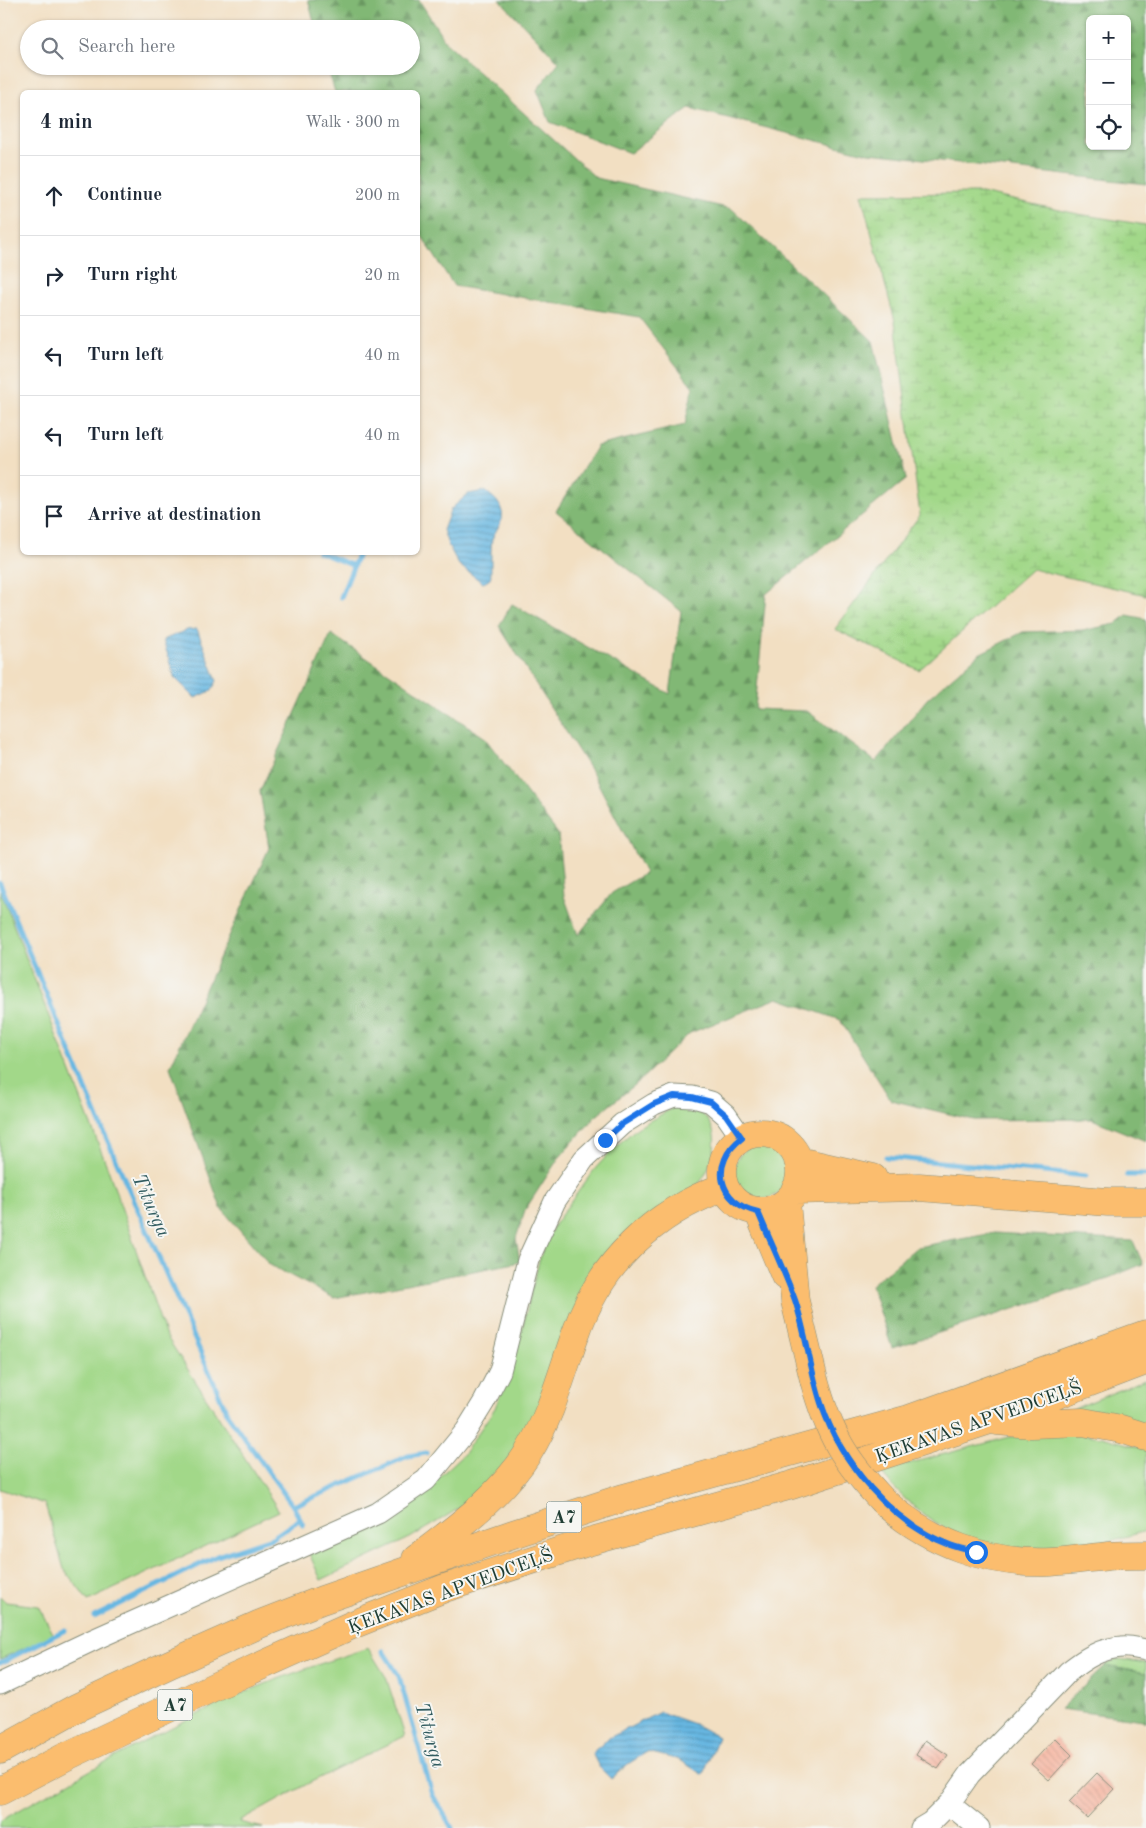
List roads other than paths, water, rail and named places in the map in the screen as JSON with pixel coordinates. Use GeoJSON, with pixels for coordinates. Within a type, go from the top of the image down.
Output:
{"type":"FeatureCollection","features":[{"type":"Feature","properties":{"kind":"main road"},"geometry":{"type":"LineString","coordinates":[[795,1300],[791,1196],[800,1176],[798,1161],[789,1146],[776,1136],[764,1133],[742,1138],[733,1145],[726,1154],[722,1165],[724,1187],[730,1197],[738,1204],[758,1212],[773,1210],[791,1196],[919,1187]]}},
{"type":"Feature","properties":{"kind":"main road"},"geometry":{"type":"LineString","coordinates":[[798,1161],[919,1187],[1108,1202],[1146,1202]]}},
{"type":"Feature","properties":{"kind":"main road"},"geometry":{"type":"LineString","coordinates":[[398,1573],[472,1515],[495,1492],[527,1454],[548,1415],[564,1375],[576,1332],[593,1292],[620,1256],[648,1228],[700,1196],[724,1187]]}},
{"type":"Feature","properties":{"kind":"main road"},"geometry":{"type":"LineString","coordinates":[[758,1212],[795,1300],[814,1380],[828,1425],[838,1445],[860,1476],[895,1512],[929,1535],[950,1545],[998,1558],[1050,1562],[1109,1556],[1146,1555]]}},
{"type":"Feature","properties":{"kind":"main road","name":"ĶEKAVAS APVEDCEĻŠ"},"geometry":{"type":"LineString","coordinates":[[0,1750],[76,1708],[260,1624],[398,1573],[620,1500],[909,1418],[1146,1334]]}},
{"type":"Feature","properties":{"kind":"main road","name":"ĶEKAVAS APVEDCEĻŠ"},"geometry":{"type":"LineString","coordinates":[[0,1791],[74,1753],[218,1685],[352,1625],[445,1588],[588,1542],[792,1485],[990,1420],[1146,1361]]}},
{"type":"Feature","properties":{"kind":"main road"},"geometry":{"type":"LineString","coordinates":[[990,1420],[1031,1424],[1083,1422],[1121,1429],[1146,1437]]}},
{"type":"Feature","properties":{"kind":"main road"},"geometry":{"type":"LineString","coordinates":[[1109,1556],[1146,1541]]}},
{"type":"Feature","properties":{"kind":"street"},"geometry":{"type":"LineString","coordinates":[[0,1684],[95,1639],[378,1513],[426,1480],[466,1430],[484,1402],[500,1371],[528,1260],[555,1201],[584,1159],[622,1124],[654,1104],[674,1096],[692,1097],[711,1102],[726,1115],[742,1138]]}},
{"type":"Feature","properties":{"kind":"street"},"geometry":{"type":"LineString","coordinates":[[921,1828],[931,1822],[949,1804],[970,1774],[1074,1667],[1101,1651],[1123,1646],[1146,1650]]}},
{"type":"Feature","properties":{"kind":"street"},"geometry":{"type":"LineString","coordinates":[[949,1804],[979,1828]]}},
{"type":"Feature","properties":{"kind":"water"},"geometry":{"type":"Polygon","coordinates":[[[485,491],[498,503],[503,515],[492,540],[490,579],[483,583],[459,565],[448,545],[443,530],[451,509],[468,494],[485,491]]]}},
{"type":"Feature","properties":{"kind":"water"},"geometry":{"type":"Polygon","coordinates":[[[197,629],[217,681],[211,691],[195,698],[175,678],[163,640],[187,630],[197,629]]]}},
{"type":"Feature","properties":{"kind":"water"},"geometry":{"type":"Polygon","coordinates":[[[660,1712],[694,1724],[718,1737],[703,1775],[680,1760],[647,1752],[628,1764],[611,1779],[599,1767],[592,1753],[609,1738],[660,1712]]]}},
{"type":"Feature","properties":{"kind":"waterway"},"geometry":{"type":"LineString","coordinates":[[326,555],[354,566]]}},
{"type":"Feature","properties":{"kind":"waterway"},"geometry":{"type":"LineString","coordinates":[[341,597],[358,555]]}},
{"type":"Feature","properties":{"kind":"waterway","name":"Titurga"},"geometry":{"type":"LineString","coordinates":[[0,883],[99,1121],[228,1415],[293,1506],[303,1525]]}},
{"type":"Feature","properties":{"kind":"waterway"},"geometry":{"type":"LineString","coordinates":[[886,1157],[1086,1176]]}},
{"type":"Feature","properties":{"kind":"waterway"},"geometry":{"type":"LineString","coordinates":[[1127,1175],[1146,1175]]}},
{"type":"Feature","properties":{"kind":"waterway"},"geometry":{"type":"LineString","coordinates":[[293,1506],[408,1456],[426,1453]]}},
{"type":"Feature","properties":{"kind":"waterway"},"geometry":{"type":"LineString","coordinates":[[94,1617],[217,1556],[272,1538],[300,1519]]}},
{"type":"Feature","properties":{"kind":"waterway"},"geometry":{"type":"LineString","coordinates":[[0,1663],[65,1630]]}},
{"type":"Feature","properties":{"kind":"waterway","name":"Titurga"},"geometry":{"type":"LineString","coordinates":[[383,1651],[399,1676],[432,1794],[452,1828]]}}]}
